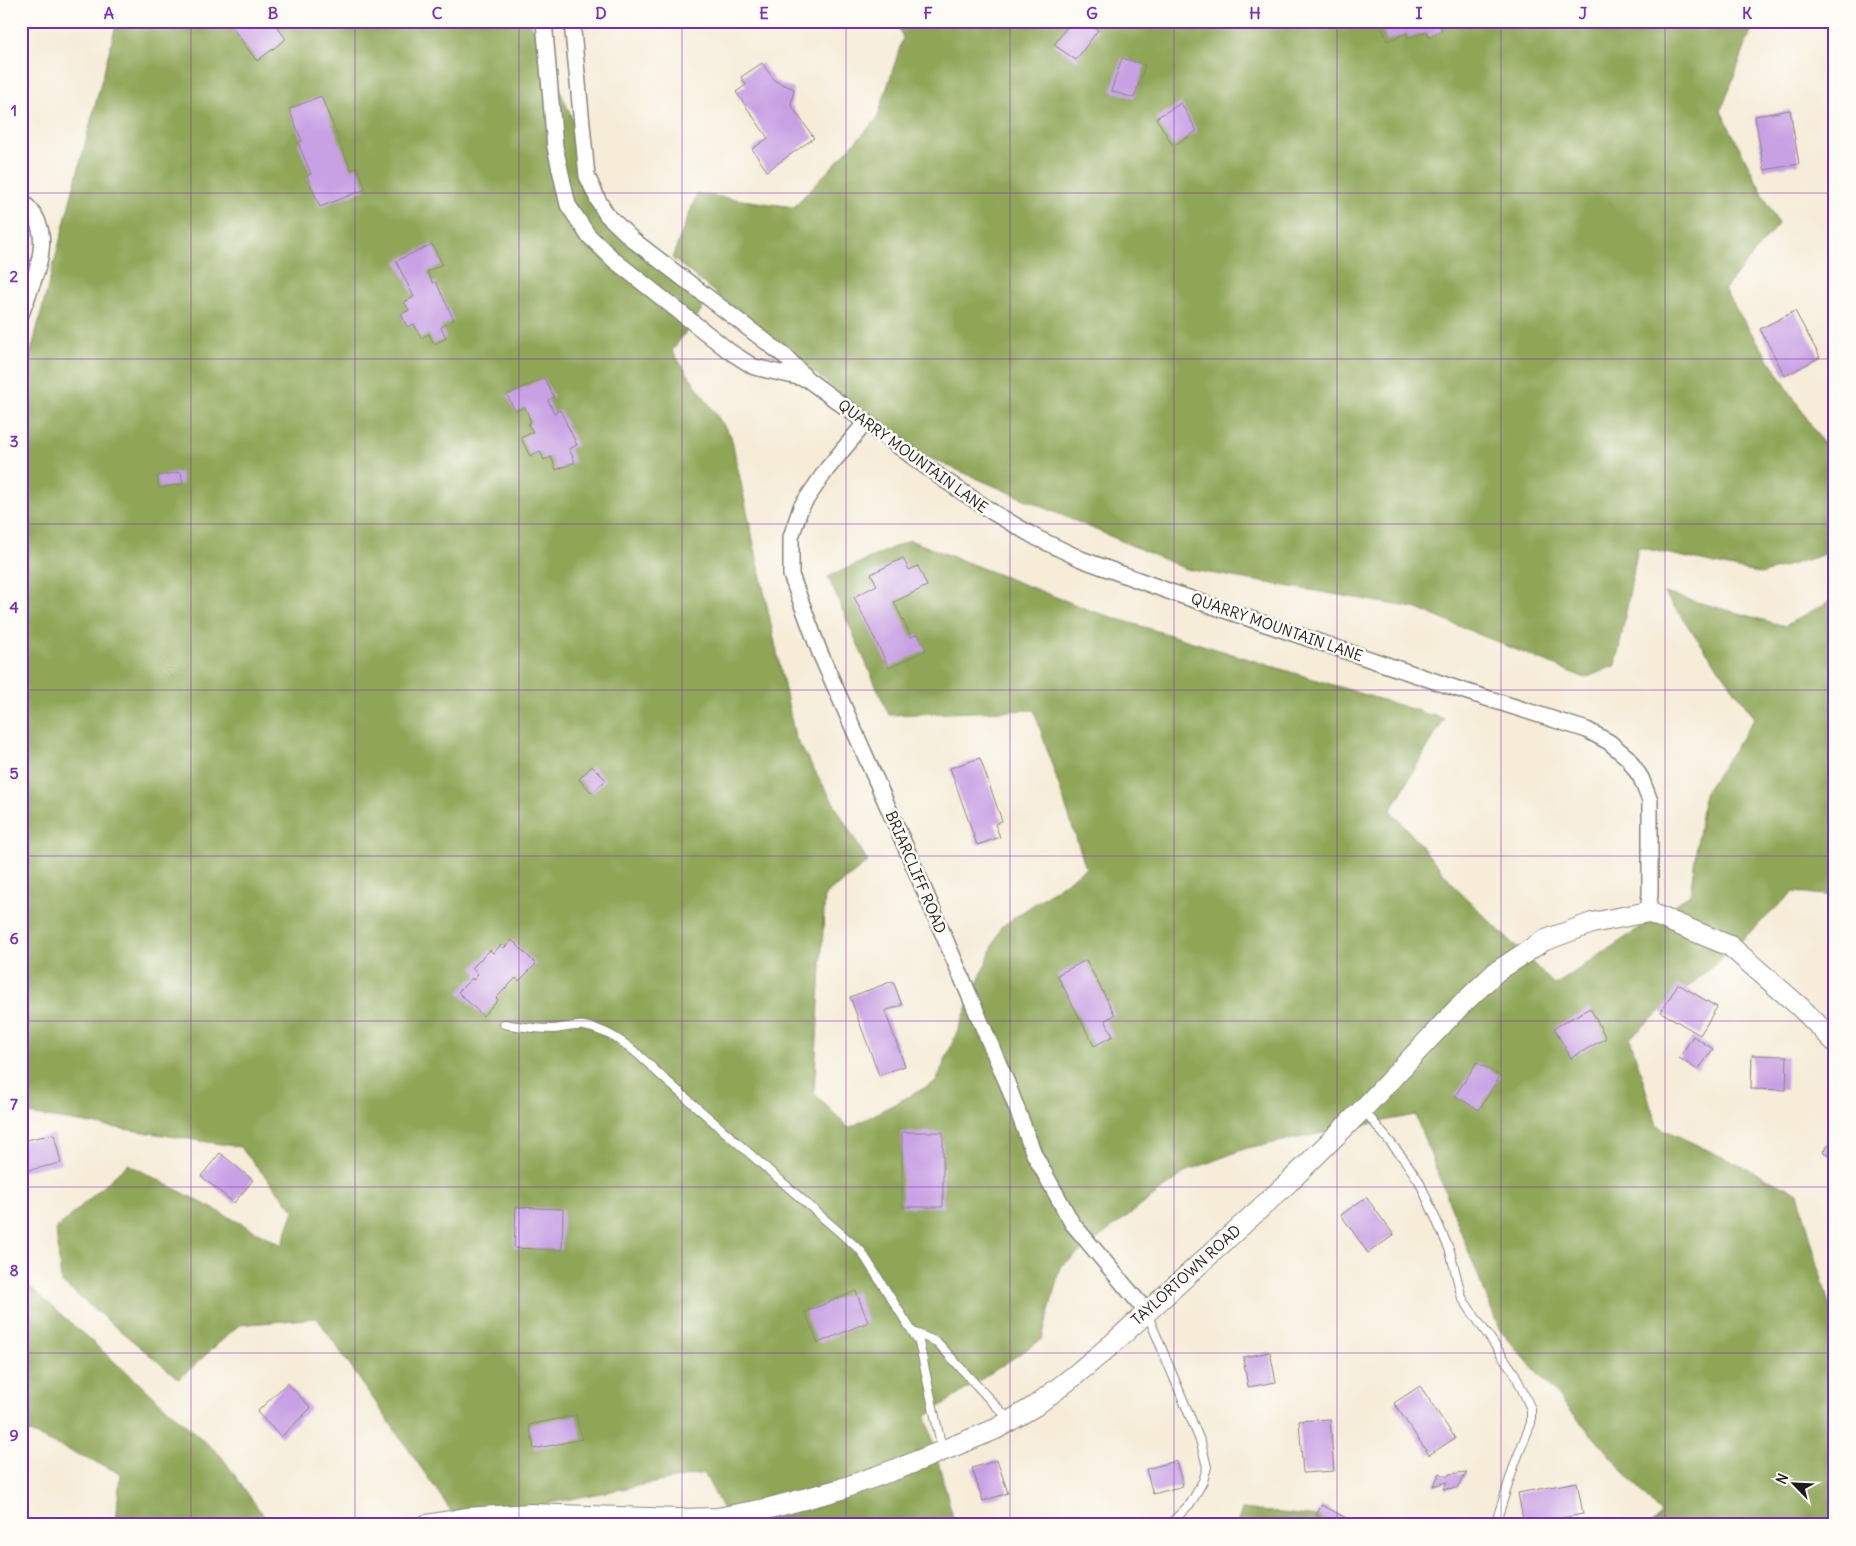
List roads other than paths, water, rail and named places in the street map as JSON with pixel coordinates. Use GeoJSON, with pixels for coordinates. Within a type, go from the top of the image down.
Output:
{"type":"FeatureCollection","features":[{"type":"Feature","properties":{"kind":"street"},"geometry":{"type":"LineString","coordinates":[[544,23],[571,21]]}},
{"type":"Feature","properties":{"kind":"street","name":"QUARRY MOUNTAIN LANE"},"geometry":{"type":"LineString","coordinates":[[571,21],[588,176],[606,214],[633,240],[786,357],[807,380],[994,513],[1037,538],[1081,559],[1168,591],[1449,686],[1588,730],[1609,742],[1628,758],[1635,768],[1650,801],[1650,894],[1648,912]]}},
{"type":"Feature","properties":{"kind":"street","name":"QUARRY MOUNTAIN LANE"},"geometry":{"type":"LineString","coordinates":[[544,23],[555,148],[568,205],[588,235],[605,251],[729,351],[754,367],[807,380]]}},
{"type":"Feature","properties":{"kind":"street"},"geometry":{"type":"LineString","coordinates":[[21,200],[29,207],[38,221],[43,237],[42,250],[21,314]]}},
{"type":"Feature","properties":{"kind":"street"},"geometry":{"type":"LineString","coordinates":[[605,251],[622,229]]}},
{"type":"Feature","properties":{"kind":"street","name":"BRIARCLIFF ROAD"},"geometry":{"type":"LineString","coordinates":[[866,422],[826,469],[801,507],[790,537],[791,575],[820,653],[1007,1083],[1034,1154],[1072,1223],[1146,1311]]}},
{"type":"Feature","properties":{"kind":"street"},"geometry":{"type":"LineString","coordinates":[[1648,912],[1730,946],[1800,1006],[1835,1042]]}},
{"type":"Feature","properties":{"kind":"street","name":"TAYLORTOWN ROAD"},"geometry":{"type":"LineString","coordinates":[[426,1525],[466,1518],[530,1514],[679,1519],[717,1518],[770,1508],[838,1490],[942,1451],[996,1428],[1035,1406],[1111,1345],[1289,1182],[1363,1109],[1459,1007],[1496,972],[1543,941],[1592,923],[1648,912]]}},
{"type":"Feature","properties":{"kind":"lane"},"geometry":{"type":"LineString","coordinates":[[504,1024],[533,1029],[582,1026],[594,1028],[617,1038],[646,1061],[667,1082],[861,1251],[919,1342],[942,1451]]}},
{"type":"Feature","properties":{"kind":"lane"},"geometry":{"type":"LineString","coordinates":[[1363,1109],[1403,1158],[1419,1182],[1450,1251],[1462,1298],[1515,1374],[1531,1409],[1531,1423],[1498,1512],[1496,1525]]}},
{"type":"Feature","properties":{"kind":"lane"},"geometry":{"type":"LineString","coordinates":[[1146,1311],[1201,1443],[1207,1467],[1203,1482],[1191,1502],[1169,1525]]}},
{"type":"Feature","properties":{"kind":"lane"},"geometry":{"type":"LineString","coordinates":[[913,1332],[937,1342],[1011,1420]]}}]}
